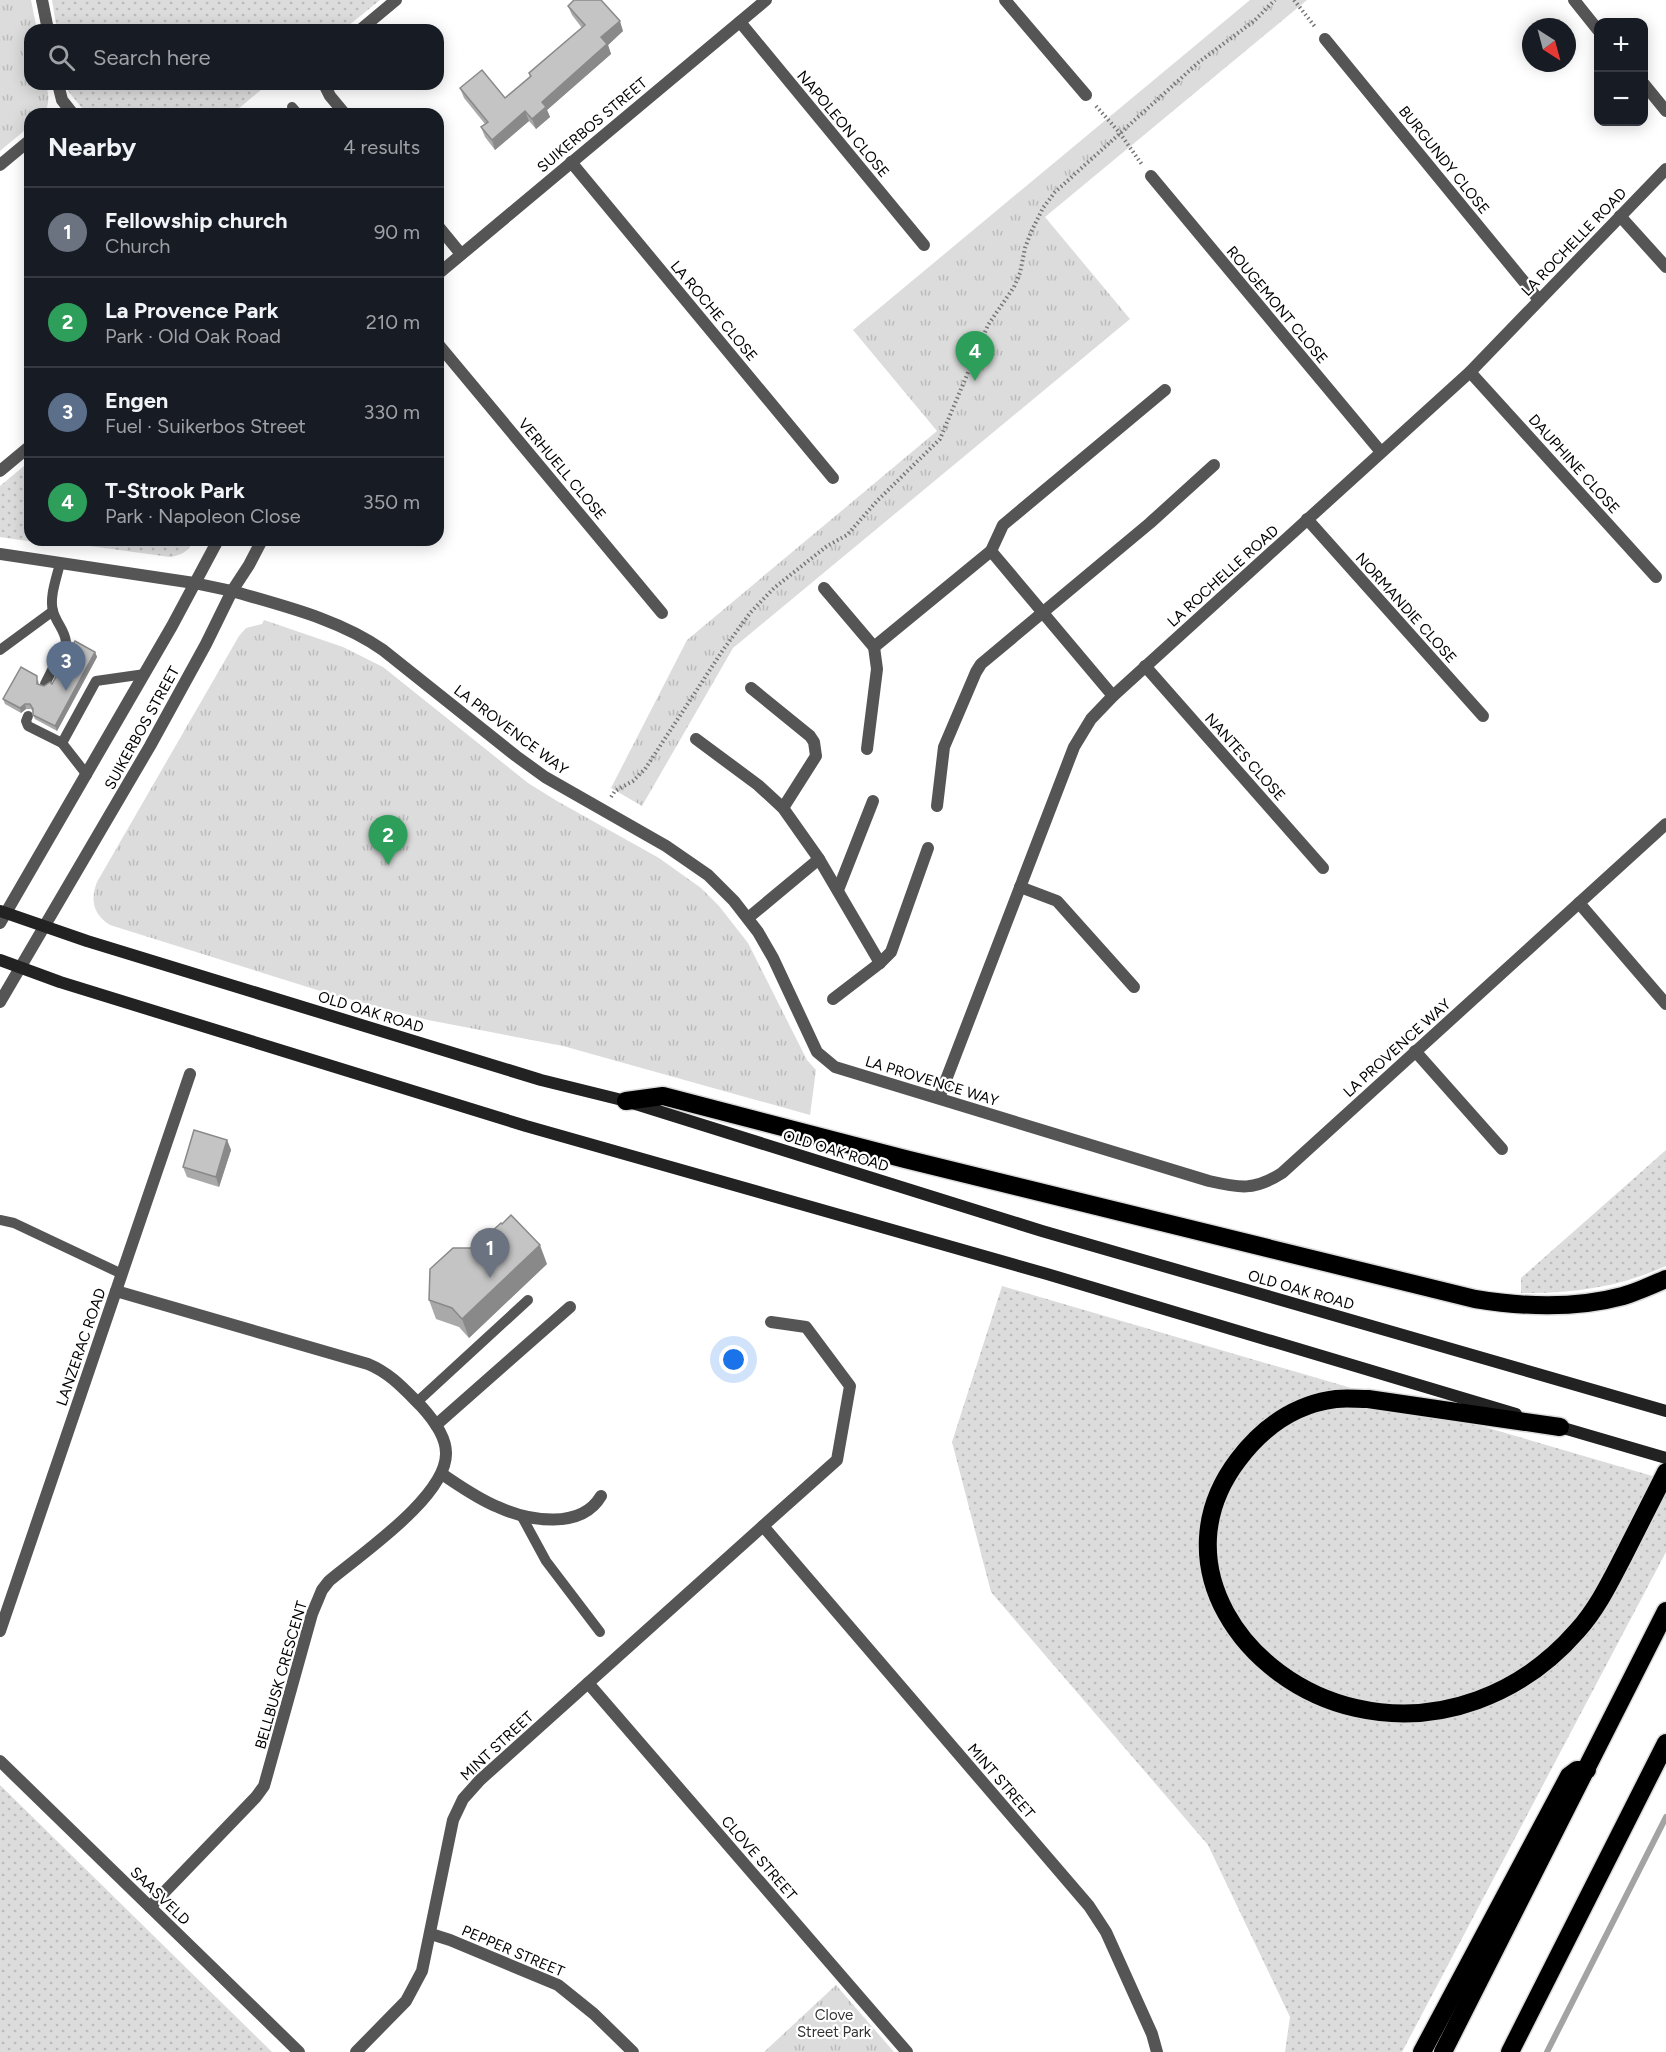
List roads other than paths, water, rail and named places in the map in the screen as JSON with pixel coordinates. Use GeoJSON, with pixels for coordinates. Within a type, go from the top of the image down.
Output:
{"type":"FeatureCollection","features":[{"type":"Feature","properties":{"kind":"highway"},"geometry":{"type":"LineString","coordinates":[[626,1101],[663,1096],[905,1159],[1475,1299],[1535,1306],[1582,1303],[1622,1296],[1666,1279]]}},
{"type":"Feature","properties":{"kind":"highway"},"geometry":{"type":"LineString","coordinates":[[1560,1427],[1368,1399],[1336,1399],[1309,1405],[1289,1414],[1257,1436],[1246,1449],[1234,1466],[1217,1500],[1209,1539],[1209,1558],[1213,1585],[1221,1607],[1244,1641],[1258,1656],[1297,1684],[1335,1702],[1356,1708],[1396,1713],[1423,1712],[1475,1702],[1515,1684],[1537,1670],[1578,1630],[1610,1583],[1666,1472]]}},
{"type":"Feature","properties":{"kind":"highway"},"geometry":{"type":"LineString","coordinates":[[1443,2052],[1666,1611]]}},
{"type":"Feature","properties":{"kind":"highway"},"geometry":{"type":"LineString","coordinates":[[1510,2052],[1666,1743]]}},
{"type":"Feature","properties":{"kind":"highway"},"geometry":{"type":"LineString","coordinates":[[1422,2052],[1569,1776],[1576,1770],[1587,1770]]}},
{"type":"Feature","properties":{"kind":"main road","name":"OLD OAK ROAD"},"geometry":{"type":"LineString","coordinates":[[2,916],[541,1080],[626,1101],[1042,1231],[1666,1411]]}},
{"type":"Feature","properties":{"kind":"main road"},"geometry":{"type":"LineString","coordinates":[[0,960],[526,1126],[1047,1274],[1666,1458]]}},
{"type":"Feature","properties":{"kind":"street"},"geometry":{"type":"LineString","coordinates":[[42,0],[47,24]]}},
{"type":"Feature","properties":{"kind":"street"},"geometry":{"type":"LineString","coordinates":[[367,24],[396,0]]}},
{"type":"Feature","properties":{"kind":"street","name":"SUIKERBOS STREET"},"geometry":{"type":"LineString","coordinates":[[444,269],[766,0]]}},
{"type":"Feature","properties":{"kind":"street"},"geometry":{"type":"LineString","coordinates":[[1005,0],[1086,95]]}},
{"type":"Feature","properties":{"kind":"street"},"geometry":{"type":"LineString","coordinates":[[1574,0],[1594,24]]}},
{"type":"Feature","properties":{"kind":"street","name":"NAPOLEON CLOSE"},"geometry":{"type":"LineString","coordinates":[[740,22],[924,245]]}},
{"type":"Feature","properties":{"kind":"street","name":"BURGUNDY CLOSE"},"geometry":{"type":"LineString","coordinates":[[1325,39],[1539,300]]}},
{"type":"Feature","properties":{"kind":"street"},"geometry":{"type":"LineString","coordinates":[[1648,89],[1666,111]]}},
{"type":"Feature","properties":{"kind":"street"},"geometry":{"type":"LineString","coordinates":[[59,90],[65,108]]}},
{"type":"Feature","properties":{"kind":"street"},"geometry":{"type":"LineString","coordinates":[[327,90],[340,108]]}},
{"type":"Feature","properties":{"kind":"street"},"geometry":{"type":"LineString","coordinates":[[0,165],[24,145]]}},
{"type":"Feature","properties":{"kind":"street","name":"LA ROCHE CLOSE"},"geometry":{"type":"LineString","coordinates":[[571,162],[833,478]]}},
{"type":"Feature","properties":{"kind":"street","name":"LA ROCHELLE ROAD"},"geometry":{"type":"LineString","coordinates":[[939,1098],[1079,736],[1091,719],[1145,666],[1470,372],[1666,169]]}},
{"type":"Feature","properties":{"kind":"street","name":"ROUGEMONT CLOSE"},"geometry":{"type":"LineString","coordinates":[[1151,176],[1381,452]]}},
{"type":"Feature","properties":{"kind":"street"},"geometry":{"type":"LineString","coordinates":[[1620,216],[1666,267]]}},
{"type":"Feature","properties":{"kind":"street"},"geometry":{"type":"LineString","coordinates":[[444,233],[461,254]]}},
{"type":"Feature","properties":{"kind":"street","name":"VERHUELL CLOSE"},"geometry":{"type":"LineString","coordinates":[[444,351],[662,613]]}},
{"type":"Feature","properties":{"kind":"street","name":"DAUPHINE CLOSE"},"geometry":{"type":"LineString","coordinates":[[1470,372],[1656,577]]}},
{"type":"Feature","properties":{"kind":"street"},"geometry":{"type":"LineString","coordinates":[[874,647],[991,551],[1003,525],[1165,390]]}},
{"type":"Feature","properties":{"kind":"street"},"geometry":{"type":"LineString","coordinates":[[0,471],[24,451]]}},
{"type":"Feature","properties":{"kind":"street"},"geometry":{"type":"LineString","coordinates":[[937,806],[944,747],[978,669],[1150,523],[1214,465]]}},
{"type":"Feature","properties":{"kind":"street","name":"NORMANDIE CLOSE"},"geometry":{"type":"LineString","coordinates":[[1307,519],[1483,716]]}},
{"type":"Feature","properties":{"kind":"street","name":"SUIKERBOS STREET"},"geometry":{"type":"LineString","coordinates":[[2,916],[87,775],[215,546]]}},
{"type":"Feature","properties":{"kind":"street","name":"SUIKERBOS STREET"},"geometry":{"type":"LineString","coordinates":[[0,1002],[150,746],[206,644],[232,591],[259,546]]}},
{"type":"Feature","properties":{"kind":"street"},"geometry":{"type":"LineString","coordinates":[[991,551],[1113,696]]}},
{"type":"Feature","properties":{"kind":"street","name":"LA PROVENCE WAY"},"geometry":{"type":"LineString","coordinates":[[0,554],[194,583],[232,591],[311,615],[362,636],[390,655],[516,756],[557,784],[694,864],[728,894],[748,918],[773,958],[812,1044],[821,1057],[835,1067],[1209,1181],[1240,1188],[1262,1184],[1282,1173],[1666,824]]}},
{"type":"Feature","properties":{"kind":"street"},"geometry":{"type":"LineString","coordinates":[[824,588],[874,647],[877,669],[867,749]]}},
{"type":"Feature","properties":{"kind":"street","name":"NANTES CLOSE"},"geometry":{"type":"LineString","coordinates":[[1145,666],[1323,868]]}},
{"type":"Feature","properties":{"kind":"street"},"geometry":{"type":"LineString","coordinates":[[751,688],[804,730],[814,742],[816,756],[783,808]]}},
{"type":"Feature","properties":{"kind":"street"},"geometry":{"type":"LineString","coordinates":[[696,739],[758,785],[783,808],[819,859],[880,963]]}},
{"type":"Feature","properties":{"kind":"street"},"geometry":{"type":"LineString","coordinates":[[838,890],[873,801]]}},
{"type":"Feature","properties":{"kind":"street"},"geometry":{"type":"LineString","coordinates":[[833,999],[880,963],[895,946],[928,848]]}},
{"type":"Feature","properties":{"kind":"street"},"geometry":{"type":"LineString","coordinates":[[748,918],[819,859]]}},
{"type":"Feature","properties":{"kind":"street"},"geometry":{"type":"LineString","coordinates":[[1020,887],[1057,901],[1134,987]]}},
{"type":"Feature","properties":{"kind":"street"},"geometry":{"type":"LineString","coordinates":[[1579,903],[1666,1004]]}},
{"type":"Feature","properties":{"kind":"street"},"geometry":{"type":"LineString","coordinates":[[1415,1051],[1502,1149]]}},
{"type":"Feature","properties":{"kind":"street","name":"LANZERAC ROAD"},"geometry":{"type":"LineString","coordinates":[[0,1631],[190,1074]]}},
{"type":"Feature","properties":{"kind":"street","name":"BELLBUSK CRESCENT"},"geometry":{"type":"LineString","coordinates":[[116,1291],[368,1364],[390,1376],[417,1402],[436,1425],[446,1446],[442,1474],[424,1499],[329,1581],[322,1590],[312,1614],[264,1786],[150,1907]]}},
{"type":"Feature","properties":{"kind":"street"},"geometry":{"type":"LineString","coordinates":[[436,1425],[570,1307]]}},
{"type":"Feature","properties":{"kind":"street","name":"MINT STREET"},"geometry":{"type":"LineString","coordinates":[[356,2052],[398,2010],[412,1991],[426,1961],[453,1820],[463,1799],[480,1780],[837,1460],[850,1386],[806,1327],[771,1322]]}},
{"type":"Feature","properties":{"kind":"street"},"geometry":{"type":"LineString","coordinates":[[442,1474],[490,1504],[521,1515],[545,1519],[568,1519],[584,1513],[601,1496]]}},
{"type":"Feature","properties":{"kind":"street","name":"MINT STREET"},"geometry":{"type":"LineString","coordinates":[[763,1526],[1089,1906],[1106,1932],[1152,2034],[1157,2052]]}},
{"type":"Feature","properties":{"kind":"street","name":"CLOVE STREET"},"geometry":{"type":"LineString","coordinates":[[588,1683],[907,2052]]}},
{"type":"Feature","properties":{"kind":"street","name":"SAASVELD"},"geometry":{"type":"LineString","coordinates":[[0,1761],[299,2052]]}},
{"type":"Feature","properties":{"kind":"street","name":"PEPPER STREET"},"geometry":{"type":"LineString","coordinates":[[431,1934],[461,1944],[558,1985],[594,2014],[633,2052]]}},
{"type":"Feature","properties":{"kind":"lane"},"geometry":{"type":"LineString","coordinates":[[45,684],[62,662],[66,642],[66,635],[53,611],[52,603],[60,563]]}},
{"type":"Feature","properties":{"kind":"lane"},"geometry":{"type":"LineString","coordinates":[[0,650],[53,611]]}},
{"type":"Feature","properties":{"kind":"lane"},"geometry":{"type":"LineString","coordinates":[[62,743],[92,678],[145,674]]}},
{"type":"Feature","properties":{"kind":"lane"},"geometry":{"type":"LineString","coordinates":[[28,716],[26,723],[28,726],[62,743],[87,775]]}},
{"type":"Feature","properties":{"kind":"lane"},"geometry":{"type":"LineString","coordinates":[[0,1220],[14,1223],[122,1274]]}},
{"type":"Feature","properties":{"kind":"lane"},"geometry":{"type":"LineString","coordinates":[[417,1402],[528,1300]]}},
{"type":"Feature","properties":{"kind":"lane"},"geometry":{"type":"LineString","coordinates":[[521,1515],[546,1561],[600,1632]]}},
{"type":"Feature","properties":{"kind":"waterway"},"geometry":{"type":"LineString","coordinates":[[1547,2052],[1666,1817]]}},
{"type":"Feature","properties":{"kind":"place","name":"T-Strook Park"},"geometry":{"type":"Point","coordinates":[975,381]}},
{"type":"Feature","properties":{"kind":"place","name":"Engen"},"geometry":{"type":"Point","coordinates":[66,691]}},
{"type":"Feature","properties":{"kind":"place","name":"La Provence Park"},"geometry":{"type":"Point","coordinates":[388,865]}},
{"type":"Feature","properties":{"kind":"place","name":"Fellowship church"},"geometry":{"type":"Point","coordinates":[490,1278]}},
{"type":"Feature","properties":{"kind":"park label","name":"Clove Street Park"},"geometry":{"type":"Point","coordinates":[834,2024]}}]}
